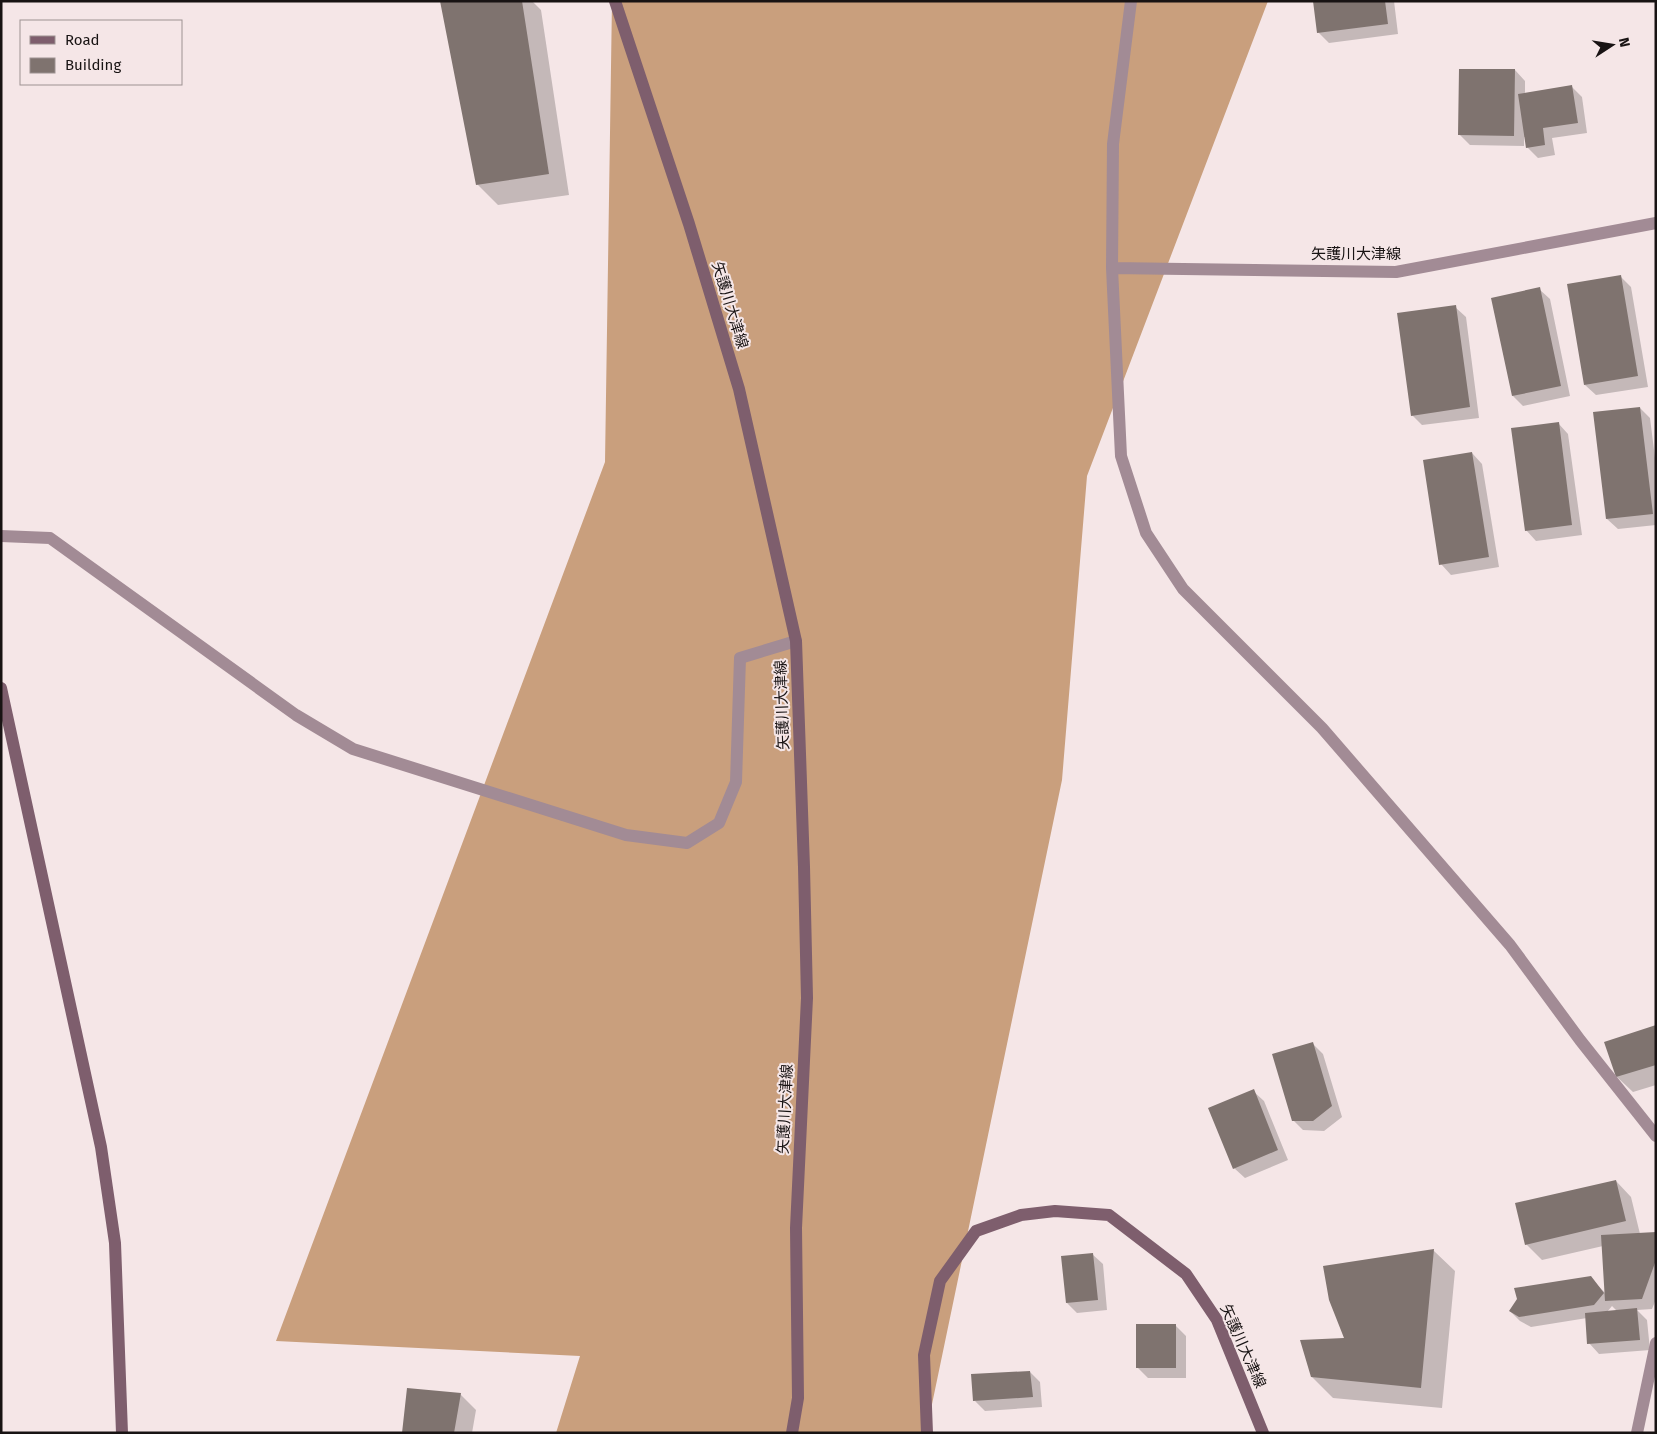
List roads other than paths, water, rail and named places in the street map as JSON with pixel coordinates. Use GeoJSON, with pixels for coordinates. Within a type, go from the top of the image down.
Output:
{"type":"FeatureCollection","features":[{"type":"Feature","properties":{"kind":"main road","name":"矢護川大津線"},"geometry":{"type":"LineString","coordinates":[[615,1],[688,224],[739,389],[796,641],[804,867],[806,998],[796,1228],[798,1398],[792,1433]]}},
{"type":"Feature","properties":{"kind":"main road"},"geometry":{"type":"LineString","coordinates":[[1,688],[101,1147],[115,1243],[122,1433]]}},
{"type":"Feature","properties":{"kind":"main road","name":"矢護川大津線"},"geometry":{"type":"LineString","coordinates":[[927,1433],[924,1355],[940,1281],[976,1231],[1021,1215],[1055,1211],[1108,1215],[1186,1274],[1217,1320],[1263,1433]]}},
{"type":"Feature","properties":{"kind":"street"},"geometry":{"type":"LineString","coordinates":[[1131,1],[1113,144],[1112,268],[1121,456],[1146,533],[1183,589],[1322,728],[1510,944],[1580,1040],[1656,1136]]}},
{"type":"Feature","properties":{"kind":"street","name":"矢護川大津線"},"geometry":{"type":"LineString","coordinates":[[1112,268],[1396,272],[1656,223]]}},
{"type":"Feature","properties":{"kind":"street"},"geometry":{"type":"LineString","coordinates":[[1,536],[50,538],[296,715],[353,749],[626,835],[678,842],[687,843],[719,823],[736,782],[740,658],[796,641]]}},
{"type":"Feature","properties":{"kind":"street"},"geometry":{"type":"LineString","coordinates":[[1636,1433],[1656,1343]]}}]}
